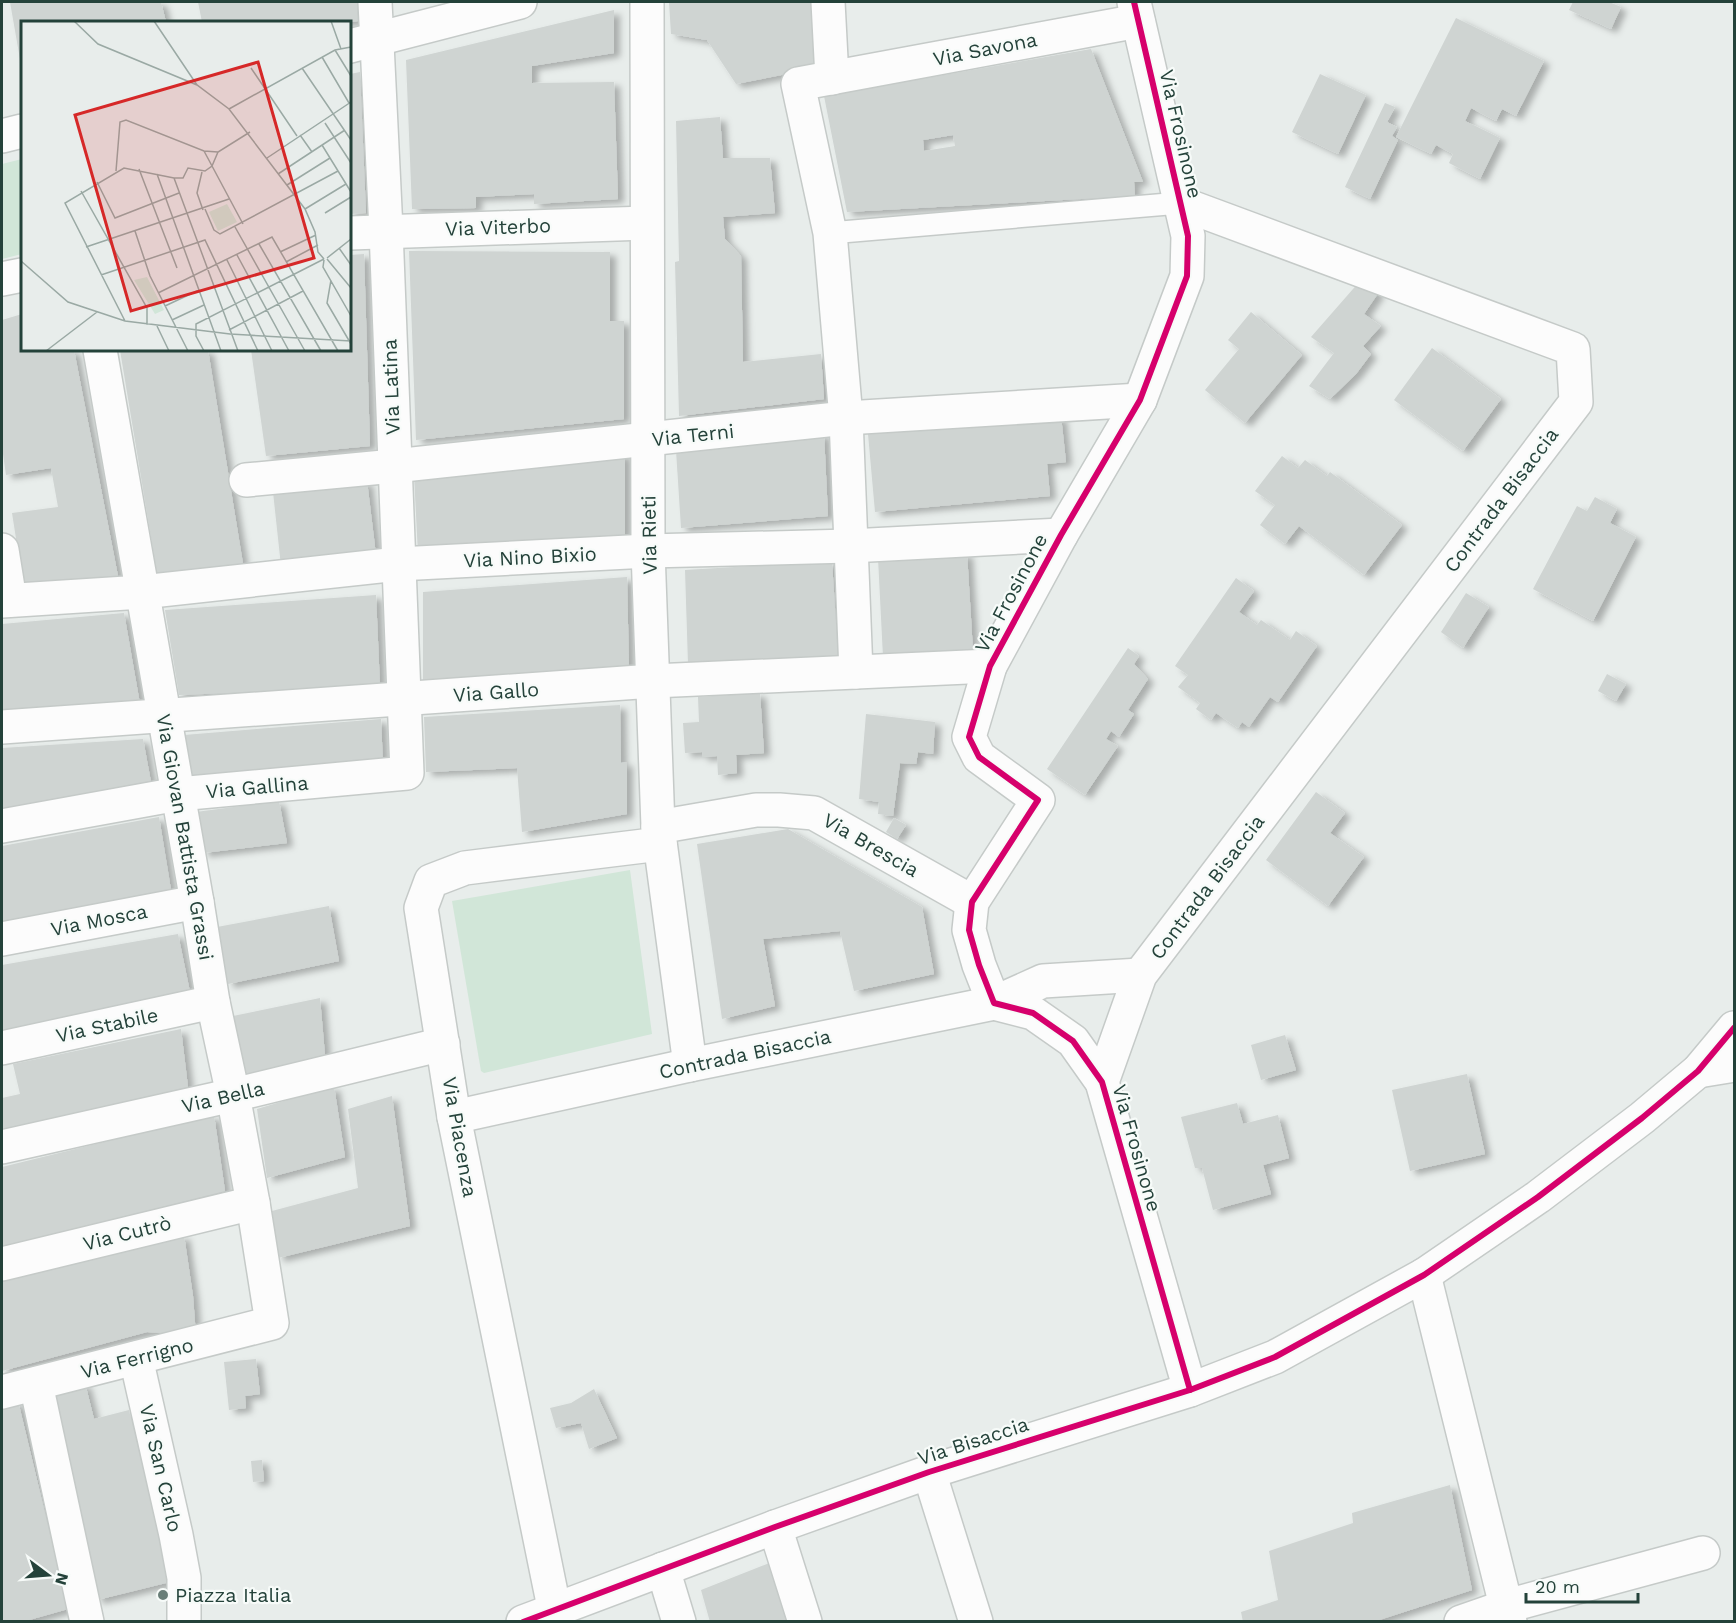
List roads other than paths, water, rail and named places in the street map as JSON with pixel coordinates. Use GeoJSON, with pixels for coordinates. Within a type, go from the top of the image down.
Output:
{"type":"FeatureCollection","features":[{"type":"Feature","properties":{"kind":"street","name":"Via Latina"},"geometry":{"type":"LineString","coordinates":[[375,2],[363,43],[386,231],[407,773]]}},
{"type":"Feature","properties":{"kind":"street"},"geometry":{"type":"LineString","coordinates":[[363,43],[520,2]]}},
{"type":"Feature","properties":{"kind":"street","name":"Via Rieti"},"geometry":{"type":"LineString","coordinates":[[647,2],[648,551],[659,835],[690,1065]]}},
{"type":"Feature","properties":{"kind":"street"},"geometry":{"type":"LineString","coordinates":[[828,2],[832,78]]}},
{"type":"Feature","properties":{"kind":"street","name":"Via Savona"},"geometry":{"type":"LineString","coordinates":[[830,233],[798,84],[1136,11]]}},
{"type":"Feature","properties":{"kind":"street","name":"Via Frosinone"},"geometry":{"type":"LineString","coordinates":[[1136,11],[1188,236],[1187,276],[1140,400],[1061,535],[990,666],[969,737],[979,757],[1038,800],[972,902],[969,930],[993,1004],[1033,1013],[1073,1041],[1102,1082],[1190,1390]]}},
{"type":"Feature","properties":{"kind":"street"},"geometry":{"type":"LineString","coordinates":[[2,136],[21,131]]}},
{"type":"Feature","properties":{"kind":"street","name":"Contrada Bisaccia"},"geometry":{"type":"LineString","coordinates":[[1102,1082],[1140,975],[1576,402],[1573,349],[1180,203]]}},
{"type":"Feature","properties":{"kind":"street","name":"Via Viterbo"},"geometry":{"type":"LineString","coordinates":[[351,232],[646,223]]}},
{"type":"Feature","properties":{"kind":"street"},"geometry":{"type":"LineString","coordinates":[[830,233],[846,418],[856,672]]}},
{"type":"Feature","properties":{"kind":"street"},"geometry":{"type":"LineString","coordinates":[[2,279],[21,275]]}},
{"type":"Feature","properties":{"kind":"street","name":"Via Giovan Battista Grassi"},"geometry":{"type":"LineString","coordinates":[[100,351],[213,1002],[253,1203],[272,1323]]}},
{"type":"Feature","properties":{"kind":"street","name":"Via Terni"},"geometry":{"type":"LineString","coordinates":[[246,480],[846,418],[1140,400]]}},
{"type":"Feature","properties":{"kind":"street","name":"Via Nino Bixio"},"geometry":{"type":"LineString","coordinates":[[6,601],[142,592],[398,564],[648,551],[850,546],[1061,535]]}},
{"type":"Feature","properties":{"kind":"street"},"geometry":{"type":"LineString","coordinates":[[2,550],[6,601]]}},
{"type":"Feature","properties":{"kind":"street","name":"Via Gallo"},"geometry":{"type":"LineString","coordinates":[[2,727],[653,681],[990,666]]}},
{"type":"Feature","properties":{"kind":"street","name":"Via Gallina"},"geometry":{"type":"LineString","coordinates":[[2,826],[178,794],[407,773]]}},
{"type":"Feature","properties":{"kind":"street","name":"Via Brescia"},"geometry":{"type":"LineString","coordinates":[[659,835],[756,810],[814,813],[972,902]]}},
{"type":"Feature","properties":{"kind":"street","name":"Via Piacenza"},"geometry":{"type":"LineString","coordinates":[[556,1616],[454,1117],[421,908],[430,880],[465,868],[659,835]]}},
{"type":"Feature","properties":{"kind":"street","name":"Via Mosca"},"geometry":{"type":"LineString","coordinates":[[2,939],[197,902]]}},
{"type":"Feature","properties":{"kind":"street","name":"Contrada Bisaccia"},"geometry":{"type":"LineString","coordinates":[[454,1117],[690,1065],[993,1004],[1043,981],[1140,975]]}},
{"type":"Feature","properties":{"kind":"street","name":"Via Stabile"},"geometry":{"type":"LineString","coordinates":[[2,1048],[213,1002]]}},
{"type":"Feature","properties":{"kind":"street","name":"Via Bisaccia"},"geometry":{"type":"LineString","coordinates":[[524,1622],[556,1616],[663,1569],[929,1472],[1190,1390],[1275,1357],[1424,1275],[1538,1197],[1642,1118],[1698,1071],[1734,1028]]}},
{"type":"Feature","properties":{"kind":"street","name":"Via Bella"},"geometry":{"type":"LineString","coordinates":[[2,1147],[233,1095],[443,1044]]}},
{"type":"Feature","properties":{"kind":"street"},"geometry":{"type":"LineString","coordinates":[[1698,1071],[1734,1065]]}},
{"type":"Feature","properties":{"kind":"street","name":"Via Cutrò"},"geometry":{"type":"LineString","coordinates":[[2,1264],[253,1203]]}},
{"type":"Feature","properties":{"kind":"street"},"geometry":{"type":"LineString","coordinates":[[1424,1275],[1508,1614]]}},
{"type":"Feature","properties":{"kind":"street","name":"Via Ferrigno"},"geometry":{"type":"LineString","coordinates":[[2,1392],[272,1323]]}},
{"type":"Feature","properties":{"kind":"street","name":"Via San Carlo"},"geometry":{"type":"LineString","coordinates":[[136,1358],[184,1578],[184,1622]]}},
{"type":"Feature","properties":{"kind":"street"},"geometry":{"type":"LineString","coordinates":[[36,1384],[85,1612]]}},
{"type":"Feature","properties":{"kind":"street"},"geometry":{"type":"LineString","coordinates":[[929,1472],[976,1622]]}},
{"type":"Feature","properties":{"kind":"street"},"geometry":{"type":"LineString","coordinates":[[775,1527],[804,1622]]}},
{"type":"Feature","properties":{"kind":"street"},"geometry":{"type":"LineString","coordinates":[[1461,1622],[1508,1614],[1703,1553]]}},
{"type":"Feature","properties":{"kind":"street"},"geometry":{"type":"LineString","coordinates":[[663,1569],[679,1622]]}},
{"type":"Feature","properties":{"kind":"lane"},"geometry":{"type":"LineString","coordinates":[[830,233],[1180,203]]}},
{"type":"Feature","properties":{"kind":"place","name":"Piazza Italia"},"geometry":{"type":"Point","coordinates":[163,1595]}}]}
